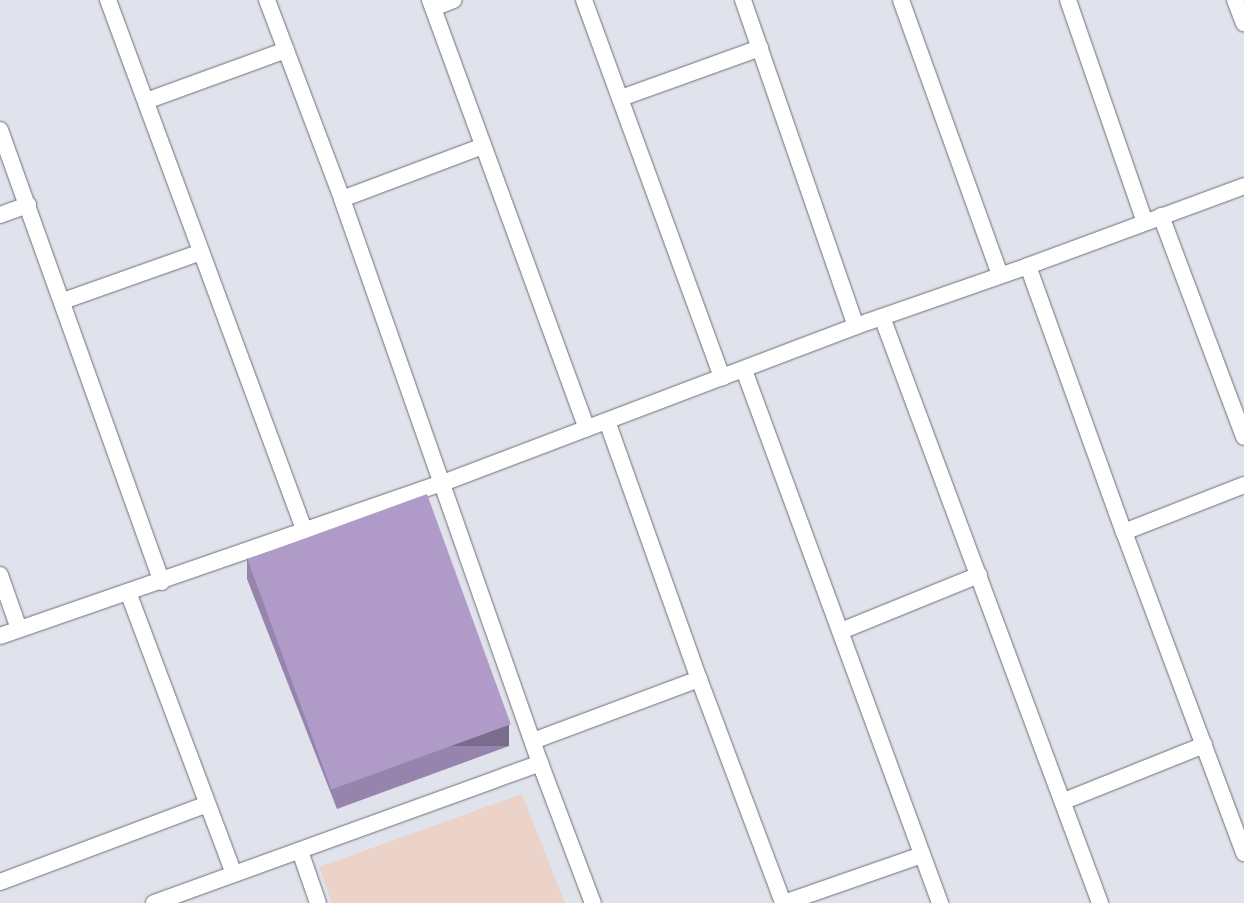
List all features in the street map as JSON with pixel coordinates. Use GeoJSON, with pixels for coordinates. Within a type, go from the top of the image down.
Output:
{"type":"FeatureCollection","features":[{"type":"Feature","properties":{"kind":"street"},"geometry":{"type":"LineString","coordinates":[[108,0],[305,532]]}},
{"type":"Feature","properties":{"kind":"street"},"geometry":{"type":"LineString","coordinates":[[267,0],[342,199],[540,763],[593,903]]}},
{"type":"Feature","properties":{"kind":"street"},"geometry":{"type":"LineString","coordinates":[[454,0],[432,4],[586,428]]}},
{"type":"Feature","properties":{"kind":"street"},"geometry":{"type":"LineString","coordinates":[[584,0],[722,378]]}},
{"type":"Feature","properties":{"kind":"street"},"geometry":{"type":"LineString","coordinates":[[743,0],[856,326]]}},
{"type":"Feature","properties":{"kind":"street"},"geometry":{"type":"LineString","coordinates":[[901,0],[1000,276]]}},
{"type":"Feature","properties":{"kind":"street"},"geometry":{"type":"LineString","coordinates":[[1068,0],[1153,219],[1244,437]]}},
{"type":"Feature","properties":{"kind":"street"},"geometry":{"type":"LineString","coordinates":[[1235,0],[1244,23]]}},
{"type":"Feature","properties":{"kind":"street"},"geometry":{"type":"LineString","coordinates":[[620,98],[760,48]]}},
{"type":"Feature","properties":{"kind":"street"},"geometry":{"type":"LineString","coordinates":[[146,101],[286,50]]}},
{"type":"Feature","properties":{"kind":"street"},"geometry":{"type":"LineString","coordinates":[[0,130],[63,301],[162,582]]}},
{"type":"Feature","properties":{"kind":"street"},"geometry":{"type":"LineString","coordinates":[[342,199],[483,146]]}},
{"type":"Feature","properties":{"kind":"street"},"geometry":{"type":"LineString","coordinates":[[0,636],[443,484],[882,316],[1028,266],[1244,186]]}},
{"type":"Feature","properties":{"kind":"street"},"geometry":{"type":"LineString","coordinates":[[0,215],[28,205]]}},
{"type":"Feature","properties":{"kind":"street"},"geometry":{"type":"LineString","coordinates":[[63,301],[201,252]]}},
{"type":"Feature","properties":{"kind":"street"},"geometry":{"type":"LineString","coordinates":[[1028,266],[1124,532],[1244,853]]}},
{"type":"Feature","properties":{"kind":"street"},"geometry":{"type":"LineString","coordinates":[[882,316],[1064,801],[1100,903]]}},
{"type":"Feature","properties":{"kind":"street"},"geometry":{"type":"LineString","coordinates":[[744,370],[940,903]]}},
{"type":"Feature","properties":{"kind":"street"},"geometry":{"type":"LineString","coordinates":[[607,421],[699,679],[783,903],[922,855]]}},
{"type":"Feature","properties":{"kind":"street"},"geometry":{"type":"LineString","coordinates":[[1124,532],[1244,485]]}},
{"type":"Feature","properties":{"kind":"street"},"geometry":{"type":"LineString","coordinates":[[0,575],[19,629]]}},
{"type":"Feature","properties":{"kind":"street"},"geometry":{"type":"LineString","coordinates":[[841,632],[979,575]]}},
{"type":"Feature","properties":{"kind":"street"},"geometry":{"type":"LineString","coordinates":[[128,592],[234,874]]}},
{"type":"Feature","properties":{"kind":"street"},"geometry":{"type":"LineString","coordinates":[[533,741],[699,679]]}},
{"type":"Feature","properties":{"kind":"street"},"geometry":{"type":"LineString","coordinates":[[1064,801],[1204,745]]}},
{"type":"Feature","properties":{"kind":"street"},"geometry":{"type":"LineString","coordinates":[[154,903],[540,763]]}},
{"type":"Feature","properties":{"kind":"street"},"geometry":{"type":"LineString","coordinates":[[0,882],[207,804]]}},
{"type":"Feature","properties":{"kind":"street"},"geometry":{"type":"LineString","coordinates":[[300,851],[318,903]]}},
{"type":"Feature","properties":{"kind":"shaded area"},"geometry":{"type":"Polygon","coordinates":[[[522,794],[565,903],[332,903],[319,867],[522,794]]]}},
{"type":"Feature","properties":{"kind":"building"},"geometry":{"type":"Polygon","coordinates":[[[427,494],[511,724],[331,790],[248,559],[427,494]]]}}]}
